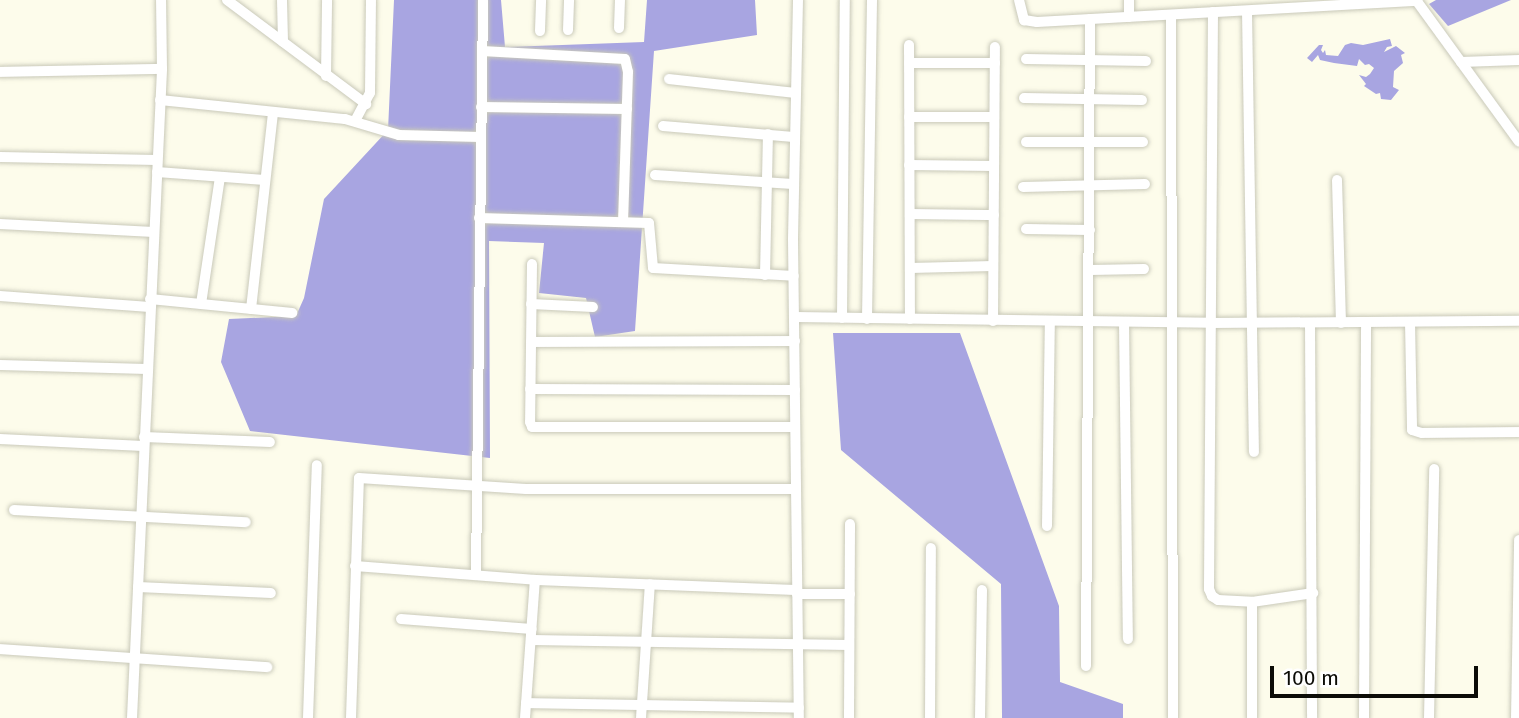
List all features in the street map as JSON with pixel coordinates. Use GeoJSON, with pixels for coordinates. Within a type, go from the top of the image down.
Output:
{"type":"FeatureCollection","features":[{"type":"Feature","properties":{"kind":"street"},"geometry":{"type":"LineString","coordinates":[[132,718],[162,69],[161,0]]}},
{"type":"Feature","properties":{"kind":"street"},"geometry":{"type":"LineString","coordinates":[[227,0],[366,104]]}},
{"type":"Feature","properties":{"kind":"street"},"geometry":{"type":"LineString","coordinates":[[282,0],[283,42]]}},
{"type":"Feature","properties":{"kind":"street"},"geometry":{"type":"LineString","coordinates":[[326,76],[327,0]]}},
{"type":"Feature","properties":{"kind":"street"},"geometry":{"type":"LineString","coordinates":[[355,121],[370,93],[371,0]]}},
{"type":"Feature","properties":{"kind":"street"},"geometry":{"type":"LineString","coordinates":[[476,575],[483,0]]}},
{"type":"Feature","properties":{"kind":"street"},"geometry":{"type":"LineString","coordinates":[[540,31],[541,0]]}},
{"type":"Feature","properties":{"kind":"street"},"geometry":{"type":"LineString","coordinates":[[568,30],[569,0]]}},
{"type":"Feature","properties":{"kind":"street"},"geometry":{"type":"LineString","coordinates":[[620,0],[620,28]]}},
{"type":"Feature","properties":{"kind":"street"},"geometry":{"type":"LineString","coordinates":[[526,703],[642,705],[712,712],[799,713],[793,184],[798,0]]}},
{"type":"Feature","properties":{"kind":"street"},"geometry":{"type":"LineString","coordinates":[[842,318],[845,0]]}},
{"type":"Feature","properties":{"kind":"street"},"geometry":{"type":"LineString","coordinates":[[867,319],[872,0]]}},
{"type":"Feature","properties":{"kind":"street"},"geometry":{"type":"LineString","coordinates":[[1019,0],[1024,20],[1171,15],[1247,10],[1279,4],[1416,1],[1519,142]]}},
{"type":"Feature","properties":{"kind":"street"},"geometry":{"type":"LineString","coordinates":[[1129,0],[1129,17]]}},
{"type":"Feature","properties":{"kind":"street"},"geometry":{"type":"LineString","coordinates":[[1247,10],[1254,452]]}},
{"type":"Feature","properties":{"kind":"street"},"geometry":{"type":"LineString","coordinates":[[1213,12],[1209,589],[1212,596],[1218,600],[1252,602],[1313,593]]}},
{"type":"Feature","properties":{"kind":"street"},"geometry":{"type":"LineString","coordinates":[[1171,15],[1174,322],[1173,718]]}},
{"type":"Feature","properties":{"kind":"street"},"geometry":{"type":"LineString","coordinates":[[1086,666],[1090,19]]}},
{"type":"Feature","properties":{"kind":"street"},"geometry":{"type":"LineString","coordinates":[[909,46],[910,320]]}},
{"type":"Feature","properties":{"kind":"street"},"geometry":{"type":"LineString","coordinates":[[993,321],[995,47]]}},
{"type":"Feature","properties":{"kind":"street"},"geometry":{"type":"LineString","coordinates":[[482,51],[625,59],[628,72],[623,222]]}},
{"type":"Feature","properties":{"kind":"street"},"geometry":{"type":"LineString","coordinates":[[1026,59],[1146,61]]}},
{"type":"Feature","properties":{"kind":"street"},"geometry":{"type":"LineString","coordinates":[[1461,62],[1519,60]]}},
{"type":"Feature","properties":{"kind":"street"},"geometry":{"type":"LineString","coordinates":[[909,63],[995,63]]}},
{"type":"Feature","properties":{"kind":"street"},"geometry":{"type":"LineString","coordinates":[[0,72],[162,69]]}},
{"type":"Feature","properties":{"kind":"street"},"geometry":{"type":"LineString","coordinates":[[669,79],[795,93]]}},
{"type":"Feature","properties":{"kind":"street"},"geometry":{"type":"LineString","coordinates":[[1024,98],[1142,100]]}},
{"type":"Feature","properties":{"kind":"street"},"geometry":{"type":"LineString","coordinates":[[160,100],[355,121],[399,135],[480,136]]}},
{"type":"Feature","properties":{"kind":"street"},"geometry":{"type":"LineString","coordinates":[[481,107],[627,109]]}},
{"type":"Feature","properties":{"kind":"street"},"geometry":{"type":"LineString","coordinates":[[251,309],[273,112]]}},
{"type":"Feature","properties":{"kind":"street"},"geometry":{"type":"LineString","coordinates":[[909,117],[994,117]]}},
{"type":"Feature","properties":{"kind":"street"},"geometry":{"type":"LineString","coordinates":[[663,126],[794,136]]}},
{"type":"Feature","properties":{"kind":"street"},"geometry":{"type":"LineString","coordinates":[[765,275],[768,134]]}},
{"type":"Feature","properties":{"kind":"street"},"geometry":{"type":"LineString","coordinates":[[1026,142],[1143,142]]}},
{"type":"Feature","properties":{"kind":"street"},"geometry":{"type":"LineString","coordinates":[[0,157],[157,166],[220,177],[265,180]]}},
{"type":"Feature","properties":{"kind":"street"},"geometry":{"type":"LineString","coordinates":[[909,165],[994,166]]}},
{"type":"Feature","properties":{"kind":"street"},"geometry":{"type":"LineString","coordinates":[[655,176],[793,184]]}},
{"type":"Feature","properties":{"kind":"street"},"geometry":{"type":"LineString","coordinates":[[201,304],[220,177]]}},
{"type":"Feature","properties":{"kind":"street"},"geometry":{"type":"LineString","coordinates":[[1337,180],[1340,323]]}},
{"type":"Feature","properties":{"kind":"street"},"geometry":{"type":"LineString","coordinates":[[1024,187],[1145,184]]}},
{"type":"Feature","properties":{"kind":"street"},"geometry":{"type":"LineString","coordinates":[[910,214],[994,215]]}},
{"type":"Feature","properties":{"kind":"street"},"geometry":{"type":"LineString","coordinates":[[479,218],[649,223],[653,268],[794,276]]}},
{"type":"Feature","properties":{"kind":"street"},"geometry":{"type":"LineString","coordinates":[[0,224],[154,232]]}},
{"type":"Feature","properties":{"kind":"street"},"geometry":{"type":"LineString","coordinates":[[1026,229],[1090,230]]}},
{"type":"Feature","properties":{"kind":"street"},"geometry":{"type":"LineString","coordinates":[[532,264],[530,422],[536,428],[795,427]]}},
{"type":"Feature","properties":{"kind":"street"},"geometry":{"type":"LineString","coordinates":[[910,268],[993,266]]}},
{"type":"Feature","properties":{"kind":"street"},"geometry":{"type":"LineString","coordinates":[[1090,270],[1144,269]]}},
{"type":"Feature","properties":{"kind":"street"},"geometry":{"type":"LineString","coordinates":[[0,296],[201,304],[292,313]]}},
{"type":"Feature","properties":{"kind":"street"},"geometry":{"type":"LineString","coordinates":[[531,304],[593,307]]}},
{"type":"Feature","properties":{"kind":"street"},"geometry":{"type":"LineString","coordinates":[[795,317],[1211,323],[1519,321]]}},
{"type":"Feature","properties":{"kind":"street"},"geometry":{"type":"LineString","coordinates":[[1046,526],[1050,321]]}},
{"type":"Feature","properties":{"kind":"street"},"geometry":{"type":"LineString","coordinates":[[1124,322],[1128,639]]}},
{"type":"Feature","properties":{"kind":"street"},"geometry":{"type":"LineString","coordinates":[[1364,718],[1366,322]]}},
{"type":"Feature","properties":{"kind":"street"},"geometry":{"type":"LineString","coordinates":[[1409,322],[1412,430],[1422,433],[1519,432]]}},
{"type":"Feature","properties":{"kind":"street"},"geometry":{"type":"LineString","coordinates":[[1310,323],[1312,718]]}},
{"type":"Feature","properties":{"kind":"street"},"geometry":{"type":"LineString","coordinates":[[531,342],[795,341]]}},
{"type":"Feature","properties":{"kind":"street"},"geometry":{"type":"LineString","coordinates":[[0,365],[147,369]]}},
{"type":"Feature","properties":{"kind":"street"},"geometry":{"type":"LineString","coordinates":[[530,388],[795,390]]}},
{"type":"Feature","properties":{"kind":"street"},"geometry":{"type":"LineString","coordinates":[[0,439],[270,442]]}},
{"type":"Feature","properties":{"kind":"street"},"geometry":{"type":"LineString","coordinates":[[308,718],[317,465]]}},
{"type":"Feature","properties":{"kind":"street"},"geometry":{"type":"LineString","coordinates":[[1429,718],[1434,469]]}},
{"type":"Feature","properties":{"kind":"street"},"geometry":{"type":"LineString","coordinates":[[351,718],[359,478],[526,489],[796,489]]}},
{"type":"Feature","properties":{"kind":"street"},"geometry":{"type":"LineString","coordinates":[[14,510],[246,522]]}},
{"type":"Feature","properties":{"kind":"street"},"geometry":{"type":"LineString","coordinates":[[849,718],[850,524]]}},
{"type":"Feature","properties":{"kind":"street"},"geometry":{"type":"LineString","coordinates":[[1516,718],[1519,540]]}},
{"type":"Feature","properties":{"kind":"street"},"geometry":{"type":"LineString","coordinates":[[930,718],[931,548]]}},
{"type":"Feature","properties":{"kind":"street"},"geometry":{"type":"LineString","coordinates":[[355,566],[535,580],[850,594]]}},
{"type":"Feature","properties":{"kind":"street"},"geometry":{"type":"LineString","coordinates":[[525,718],[535,580]]}},
{"type":"Feature","properties":{"kind":"street"},"geometry":{"type":"LineString","coordinates":[[641,718],[650,584]]}},
{"type":"Feature","properties":{"kind":"street"},"geometry":{"type":"LineString","coordinates":[[138,587],[271,593]]}},
{"type":"Feature","properties":{"kind":"street"},"geometry":{"type":"LineString","coordinates":[[980,718],[982,590]]}},
{"type":"Feature","properties":{"kind":"street"},"geometry":{"type":"LineString","coordinates":[[1252,602],[1252,718]]}},
{"type":"Feature","properties":{"kind":"street"},"geometry":{"type":"LineString","coordinates":[[401,619],[531,635],[646,643],[849,645]]}},
{"type":"Feature","properties":{"kind":"street"},"geometry":{"type":"LineString","coordinates":[[0,649],[267,667]]}},
{"type":"Feature","properties":{"kind":"street"},"geometry":{"type":"LineString","coordinates":[[604,718],[606,705]]}},
{"type":"Feature","properties":{"kind":"shaded area"},"geometry":{"type":"Polygon","coordinates":[[[394,0],[501,0],[505,47],[644,42],[647,0],[755,0],[757,35],[654,51],[635,331],[595,337],[586,298],[539,293],[544,243],[489,241],[490,458],[250,431],[221,362],[229,319],[296,316],[304,298],[324,199],[388,130],[394,0]]]}},
{"type":"Feature","properties":{"kind":"shaded area"},"geometry":{"type":"Polygon","coordinates":[[[1436,0],[1511,0],[1448,26],[1429,4],[1436,0]]]}},
{"type":"Feature","properties":{"kind":"shaded area"},"geometry":{"type":"Polygon","coordinates":[[[1390,39],[1392,46],[1387,47],[1384,52],[1396,46],[1405,53],[1401,55],[1403,63],[1394,71],[1393,87],[1399,90],[1391,100],[1381,99],[1380,93],[1376,94],[1364,86],[1366,84],[1359,75],[1366,77],[1374,68],[1359,59],[1357,66],[1320,60],[1318,55],[1312,62],[1307,58],[1319,45],[1323,45],[1321,50],[1323,53],[1325,50],[1326,55],[1338,56],[1345,45],[1351,43],[1363,45],[1390,39]]]}},
{"type":"Feature","properties":{"kind":"shaded area"},"geometry":{"type":"Polygon","coordinates":[[[833,333],[960,333],[1059,606],[1060,682],[1123,704],[1123,718],[1002,718],[1001,584],[841,450],[833,333]]]}}]}
